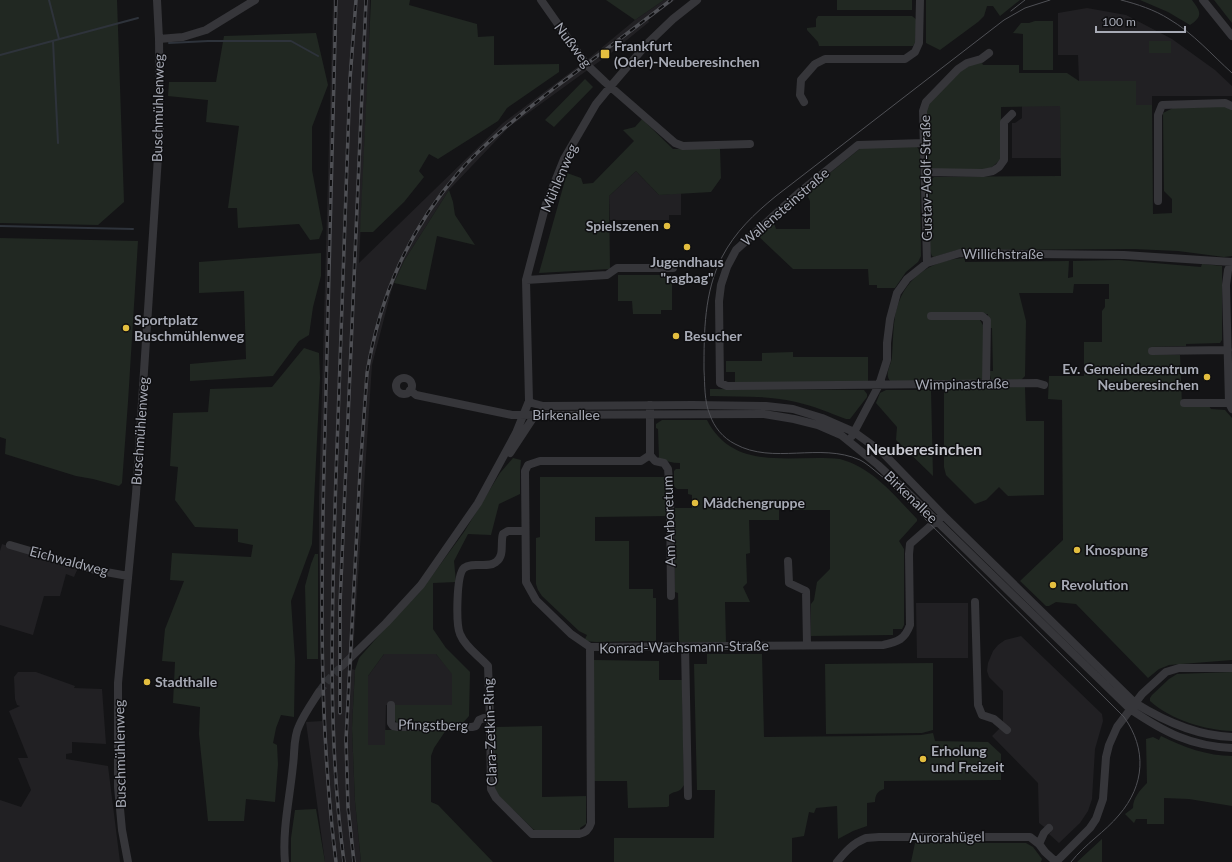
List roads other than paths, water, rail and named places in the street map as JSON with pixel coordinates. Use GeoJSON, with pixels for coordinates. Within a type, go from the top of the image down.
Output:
{"type":"FeatureCollection","features":[{"type":"Feature","properties":{"kind":"street","name":"Buschmühlenweg"},"geometry":{"type":"LineString","coordinates":[[128,862],[122,830],[118,787],[118,683],[136,494],[160,126],[157,0]]}},
{"type":"Feature","properties":{"kind":"street"},"geometry":{"type":"LineString","coordinates":[[159,39],[183,37],[206,30],[256,0]]}},
{"type":"Feature","properties":{"kind":"street","name":"Nußweg"},"geometry":{"type":"LineString","coordinates":[[541,0],[580,57],[610,86],[675,143],[683,146],[750,144]]}},
{"type":"Feature","properties":{"kind":"street","name":"Mühlenweg"},"geometry":{"type":"LineString","coordinates":[[529,401],[526,280],[546,204],[564,159],[596,104],[610,86],[647,44],[673,19],[697,0]]}},
{"type":"Feature","properties":{"kind":"street"},"geometry":{"type":"LineString","coordinates":[[804,102],[800,95],[801,80],[815,64],[825,59],[905,58],[915,52],[920,36],[920,0]]}},
{"type":"Feature","properties":{"kind":"street"},"geometry":{"type":"LineString","coordinates":[[1203,0],[1232,36]]}},
{"type":"Feature","properties":{"kind":"street","name":"Gustav-Adolf-Straße"},"geometry":{"type":"LineString","coordinates":[[931,262],[925,172],[923,111],[926,102],[958,69],[967,63],[981,59],[989,53]]}},
{"type":"Feature","properties":{"kind":"street"},"geometry":{"type":"LineString","coordinates":[[1158,201],[1158,115],[1162,105],[1225,103],[1232,106]]}},
{"type":"Feature","properties":{"kind":"street"},"geometry":{"type":"LineString","coordinates":[[925,172],[983,173],[993,171],[999,167],[1004,160],[1004,122],[1012,114]]}},
{"type":"Feature","properties":{"kind":"street","name":"Wallensteinstraße"},"geometry":{"type":"LineString","coordinates":[[879,386],[728,386],[720,383],[719,300],[721,285],[727,267],[736,250],[801,191],[858,145],[924,144]]}},
{"type":"Feature","properties":{"kind":"street","name":"Willichstraße"},"geometry":{"type":"LineString","coordinates":[[849,441],[879,386],[887,360],[887,343],[890,319],[897,293],[907,279],[931,262],[960,253],[967,253],[1114,254],[1232,262]]}},
{"type":"Feature","properties":{"kind":"street"},"geometry":{"type":"LineString","coordinates":[[1184,403],[1230,406],[1226,284],[1228,270],[1232,262]]}},
{"type":"Feature","properties":{"kind":"street"},"geometry":{"type":"LineString","coordinates":[[526,280],[607,275],[617,268],[673,268]]}},
{"type":"Feature","properties":{"kind":"street"},"geometry":{"type":"LineString","coordinates":[[931,316],[982,316],[987,320],[986,384]]}},
{"type":"Feature","properties":{"kind":"street"},"geometry":{"type":"LineString","coordinates":[[1152,351],[1228,350]]}},
{"type":"Feature","properties":{"kind":"street","name":"Wimpinastraße"},"geometry":{"type":"LineString","coordinates":[[879,386],[1037,383],[1044,386]]}},
{"type":"Feature","properties":{"kind":"street"},"geometry":{"type":"LineString","coordinates":[[410,390],[416,395],[512,415],[524,415],[486,490]]}},
{"type":"Feature","properties":{"kind":"street","name":"Birkenallee"},"geometry":{"type":"LineString","coordinates":[[1232,737],[1224,737],[1189,729],[1132,706],[942,515],[883,453],[854,432],[822,418],[793,409],[766,406],[543,406],[529,401],[524,415],[764,414],[794,419],[842,435],[878,465],[1132,706],[1158,728],[1185,740],[1213,747],[1232,748]]}},
{"type":"Feature","properties":{"kind":"street"},"geometry":{"type":"LineString","coordinates":[[650,405],[650,455]]}},
{"type":"Feature","properties":{"kind":"street"},"geometry":{"type":"LineString","coordinates":[[342,666],[386,623],[421,585],[474,510],[535,415]]}},
{"type":"Feature","properties":{"kind":"street","name":"Konrad-Wachsmann-Straße"},"geometry":{"type":"LineString","coordinates":[[650,455],[641,462],[540,461],[528,465],[525,471],[526,582],[536,600],[571,634],[590,647],[884,645],[897,642],[907,633],[910,625],[910,544],[942,515]]}},
{"type":"Feature","properties":{"kind":"street","name":"Am Arboretum"},"geometry":{"type":"LineString","coordinates":[[650,455],[655,461],[664,463],[668,469],[670,492],[671,596]]}},
{"type":"Feature","properties":{"kind":"street","name":"Clara-Zetkin-Ring"},"geometry":{"type":"LineString","coordinates":[[525,531],[508,531],[503,534],[501,554],[498,561],[492,565],[472,565],[464,568],[460,575],[458,584],[458,625],[459,633],[464,641],[488,666],[491,790],[496,798],[532,834],[584,833],[589,829],[591,823],[590,647]]}},
{"type":"Feature","properties":{"kind":"street","name":"Eichwaldweg"},"geometry":{"type":"LineString","coordinates":[[10,545],[95,570],[128,576]]}},
{"type":"Feature","properties":{"kind":"street"},"geometry":{"type":"LineString","coordinates":[[788,561],[789,583],[806,591],[807,645]]}},
{"type":"Feature","properties":{"kind":"street"},"geometry":{"type":"LineString","coordinates":[[975,602],[978,705],[982,714],[994,719],[1007,730]]}},
{"type":"Feature","properties":{"kind":"street"},"geometry":{"type":"LineString","coordinates":[[685,647],[688,796]]}},
{"type":"Feature","properties":{"kind":"street"},"geometry":{"type":"LineString","coordinates":[[1056,862],[1090,828],[1098,815],[1104,799],[1106,757],[1109,745],[1117,727],[1142,694],[1166,672],[1179,668],[1232,668]]}},
{"type":"Feature","properties":{"kind":"street"},"geometry":{"type":"LineString","coordinates":[[284,862],[283,849],[294,765],[295,740],[298,727],[319,692]]}},
{"type":"Feature","properties":{"kind":"street","name":"Pfingstberg"},"geometry":{"type":"LineString","coordinates":[[391,705],[391,723],[393,726],[398,727],[472,727],[476,726],[479,720],[490,718]]}},
{"type":"Feature","properties":{"kind":"street"},"geometry":{"type":"LineString","coordinates":[[1039,844],[1044,833],[1049,828]]}},
{"type":"Feature","properties":{"kind":"street","name":"Aurorahügel"},"geometry":{"type":"LineString","coordinates":[[837,862],[849,848],[866,838],[1030,837],[1056,862]]}},
{"type":"Feature","properties":{"kind":"waterway"},"geometry":{"type":"LineString","coordinates":[[49,0],[59,39]]}},
{"type":"Feature","properties":{"kind":"waterway"},"geometry":{"type":"LineString","coordinates":[[0,55],[138,18]]}},
{"type":"Feature","properties":{"kind":"waterway"},"geometry":{"type":"LineString","coordinates":[[53,41],[58,143]]}},
{"type":"Feature","properties":{"kind":"waterway"},"geometry":{"type":"LineString","coordinates":[[169,43],[208,41],[291,41],[318,56]]}},
{"type":"Feature","properties":{"kind":"waterway"},"geometry":{"type":"LineString","coordinates":[[0,226],[133,229]]}},
{"type":"Feature","properties":{"kind":"tunnel"},"geometry":{"type":"LineString","coordinates":[[319,692],[327,681],[342,666]]}},
{"type":"Feature","properties":{"kind":"tram line"},"geometry":{"type":"LineString","coordinates":[[1011,11],[1025,0]]}},
{"type":"Feature","properties":{"kind":"tram line"},"geometry":{"type":"LineString","coordinates":[[1050,0],[1025,8],[1004,20],[776,196],[739,231],[722,257],[716,270],[708,298],[704,341],[704,370],[705,393],[708,410],[717,428],[727,439],[750,450],[765,453],[829,453],[845,455],[860,460],[866,464],[884,478],[1124,717],[1137,742],[1139,754],[1140,767],[1134,792],[1119,815],[1108,827],[1082,849],[1071,862]]}},
{"type":"Feature","properties":{"kind":"tram line"},"geometry":{"type":"LineString","coordinates":[[1121,0],[1152,10],[1178,25],[1194,37],[1232,73]]}},
{"type":"Feature","properties":{"kind":"railway"},"geometry":{"type":"LineString","coordinates":[[336,0],[322,592],[322,646],[326,754],[336,862]]}},
{"type":"Feature","properties":{"kind":"railway"},"geometry":{"type":"LineString","coordinates":[[344,862],[335,766],[332,621],[350,79],[356,0]]}},
{"type":"Feature","properties":{"kind":"railway"},"geometry":{"type":"LineString","coordinates":[[340,713],[340,604],[366,0]]}},
{"type":"Feature","properties":{"kind":"railway"},"geometry":{"type":"LineString","coordinates":[[354,862],[348,807],[346,740],[360,472],[367,373],[380,317],[388,291],[411,241],[425,217],[441,194],[470,160],[494,137],[531,106],[671,0]]}},
{"type":"Feature","properties":{"kind":"place","name":"Frankfurt (Oder)-Neuberesinchen"},"geometry":{"type":"Point","coordinates":[605,54]}},
{"type":"Feature","properties":{"kind":"place","name":"Spielszenen"},"geometry":{"type":"Point","coordinates":[667,226]}},
{"type":"Feature","properties":{"kind":"place","name":"Jugendhaus \"ragbag\""},"geometry":{"type":"Point","coordinates":[687,247]}},
{"type":"Feature","properties":{"kind":"place","name":"Sportplatz Buschmühlenweg"},"geometry":{"type":"Point","coordinates":[126,328]}},
{"type":"Feature","properties":{"kind":"place","name":"Besucher"},"geometry":{"type":"Point","coordinates":[676,336]}},
{"type":"Feature","properties":{"kind":"place","name":"Ev. Gemeindezentrum Neuberesinchen"},"geometry":{"type":"Point","coordinates":[1207,377]}},
{"type":"Feature","properties":{"kind":"place","name":"Mädchengruppe"},"geometry":{"type":"Point","coordinates":[695,503]}},
{"type":"Feature","properties":{"kind":"place","name":"Knospung"},"geometry":{"type":"Point","coordinates":[1077,550]}},
{"type":"Feature","properties":{"kind":"place","name":"Revolution"},"geometry":{"type":"Point","coordinates":[1053,585]}},
{"type":"Feature","properties":{"kind":"place","name":"Stadthalle"},"geometry":{"type":"Point","coordinates":[147,682]}},
{"type":"Feature","properties":{"kind":"place","name":"Erholung und Freizeit"},"geometry":{"type":"Point","coordinates":[923,759]}},
{"type":"Feature","properties":{"kind":"district","name":"Neuberesinchen"},"geometry":{"type":"Point","coordinates":[924,449]}}]}
